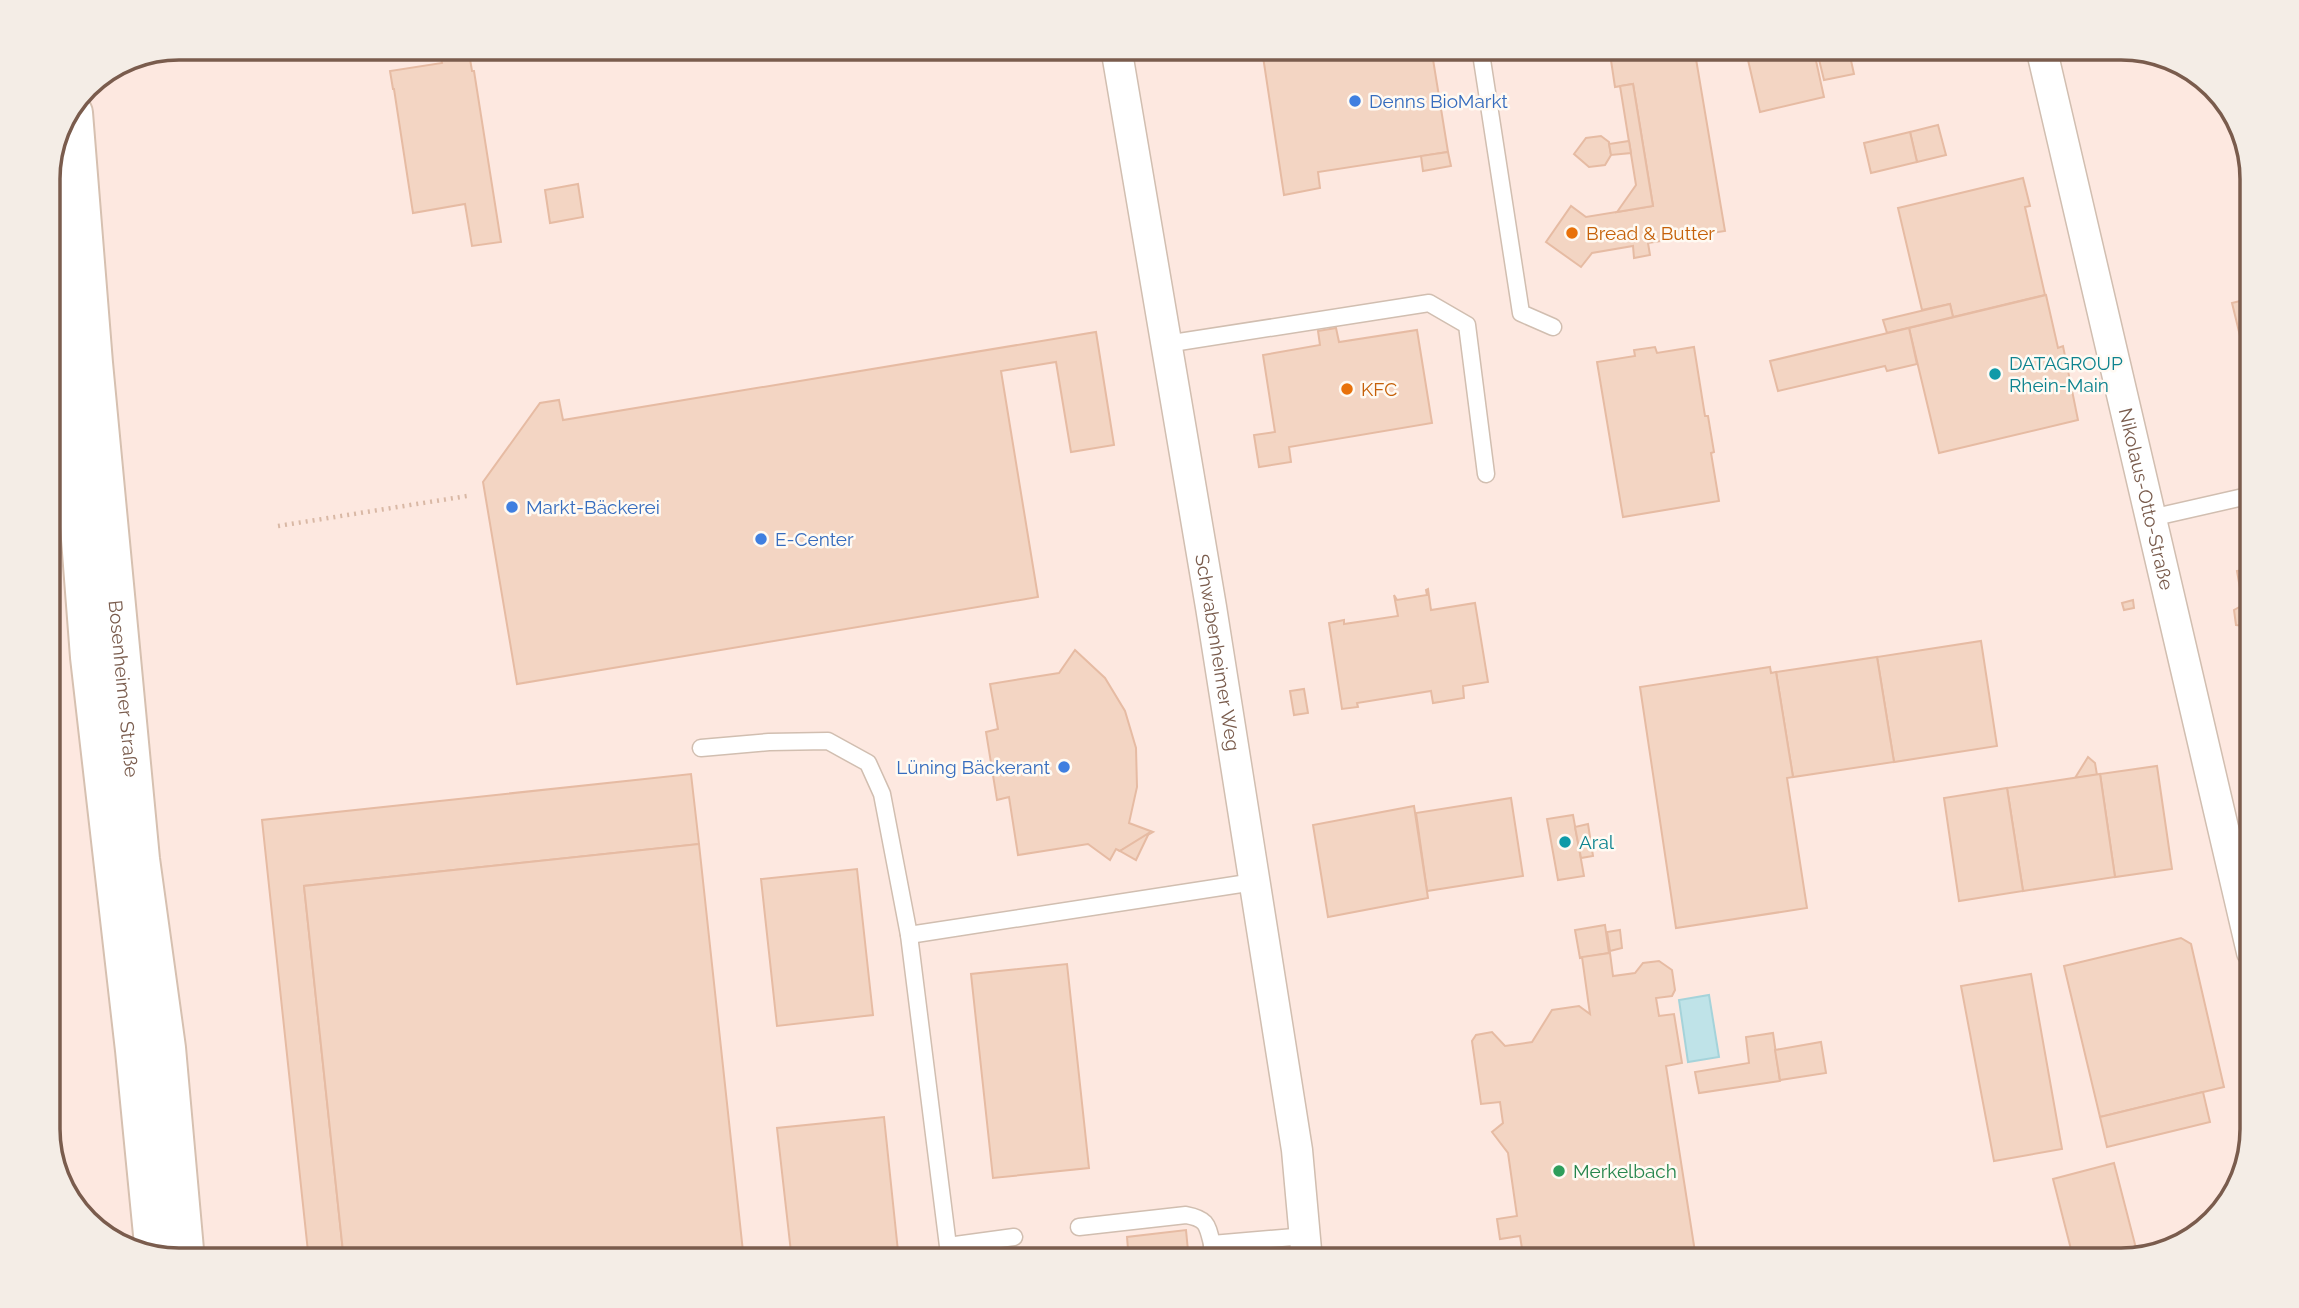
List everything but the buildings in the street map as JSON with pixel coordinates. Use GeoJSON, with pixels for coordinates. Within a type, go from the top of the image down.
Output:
{"type":"FeatureCollection","features":[{"type":"Feature","properties":{"kind":"street","name":"Schwabenheimer Weg"},"geometry":{"type":"LineString","coordinates":[[1118,60],[1297,1150],[1306,1248]]}},
{"type":"Feature","properties":{"kind":"street","name":"Nikolaus-Otto-Straße"},"geometry":{"type":"LineString","coordinates":[[2044,60],[2240,899]]}},
{"type":"Feature","properties":{"kind":"street","name":"Bosenheimer Straße"},"geometry":{"type":"LineString","coordinates":[[74,124],[93,363],[139,845],[166,1048],[184,1248]]}},
{"type":"Feature","properties":{"kind":"street","name":"Bosenheimer Straße"},"geometry":{"type":"LineString","coordinates":[[60,296],[90,657],[154,1245]]}},
{"type":"Feature","properties":{"kind":"lane"},"geometry":{"type":"LineString","coordinates":[[1482,60],[1521,313],[1553,327]]}},
{"type":"Feature","properties":{"kind":"lane"},"geometry":{"type":"LineString","coordinates":[[1166,344],[1429,303],[1467,325],[1486,474]]}},
{"type":"Feature","properties":{"kind":"lane"},"geometry":{"type":"LineString","coordinates":[[2151,518],[2239,498]]}},
{"type":"Feature","properties":{"kind":"lane"},"geometry":{"type":"LineString","coordinates":[[702,748],[828,741],[868,763],[883,794],[909,935],[949,1248]]}},
{"type":"Feature","properties":{"kind":"lane"},"geometry":{"type":"LineString","coordinates":[[909,935],[1254,882]]}},
{"type":"Feature","properties":{"kind":"lane"},"geometry":{"type":"LineString","coordinates":[[1079,1227],[1186,1215],[1198,1217],[1208,1225],[1212,1248]]}},
{"type":"Feature","properties":{"kind":"lane"},"geometry":{"type":"LineString","coordinates":[[973,1248],[1014,1237]]}},
{"type":"Feature","properties":{"kind":"lane"},"geometry":{"type":"LineString","coordinates":[[1212,1244],[1306,1248]]}},
{"type":"Feature","properties":{"kind":"path"},"geometry":{"type":"LineString","coordinates":[[278,526],[467,496]]}},
{"type":"Feature","properties":{"kind":"shaded area"},"geometry":{"type":"Polygon","coordinates":[[[2121,60],[2151,64],[2180,75],[2199,89],[2219,112],[2233,140],[2239,171],[2240,1130],[2235,1160],[2224,1189],[2205,1214],[2180,1233],[2151,1244],[2121,1248],[178,1248],[148,1244],[119,1233],[94,1214],[75,1189],[66,1168],[60,1137],[60,171],[69,133],[94,94],[112,80],[155,62],[2121,60]]]}},
{"type":"Feature","properties":{"kind":"water"},"geometry":{"type":"Polygon","coordinates":[[[1709,995],[1719,1057],[1688,1062],[1679,1000],[1709,995]]]}},
{"type":"Feature","properties":{"kind":"place","name":"Denns BioMarkt"},"geometry":{"type":"Point","coordinates":[1355,101]}},
{"type":"Feature","properties":{"kind":"place","name":"Bread & Butter"},"geometry":{"type":"Point","coordinates":[1572,233]}},
{"type":"Feature","properties":{"kind":"place","name":"DATAGROUP Rhein-Main"},"geometry":{"type":"Point","coordinates":[1995,374]}},
{"type":"Feature","properties":{"kind":"place","name":"KFC"},"geometry":{"type":"Point","coordinates":[1347,389]}},
{"type":"Feature","properties":{"kind":"place","name":"Markt-Bäckerei"},"geometry":{"type":"Point","coordinates":[512,507]}},
{"type":"Feature","properties":{"kind":"place","name":"E-Center"},"geometry":{"type":"Point","coordinates":[761,539]}},
{"type":"Feature","properties":{"kind":"place","name":"Lüning Bäckerant"},"geometry":{"type":"Point","coordinates":[1064,767]}},
{"type":"Feature","properties":{"kind":"place","name":"Aral"},"geometry":{"type":"Point","coordinates":[1565,842]}},
{"type":"Feature","properties":{"kind":"place","name":"Merkelbach"},"geometry":{"type":"Point","coordinates":[1559,1171]}}]}
